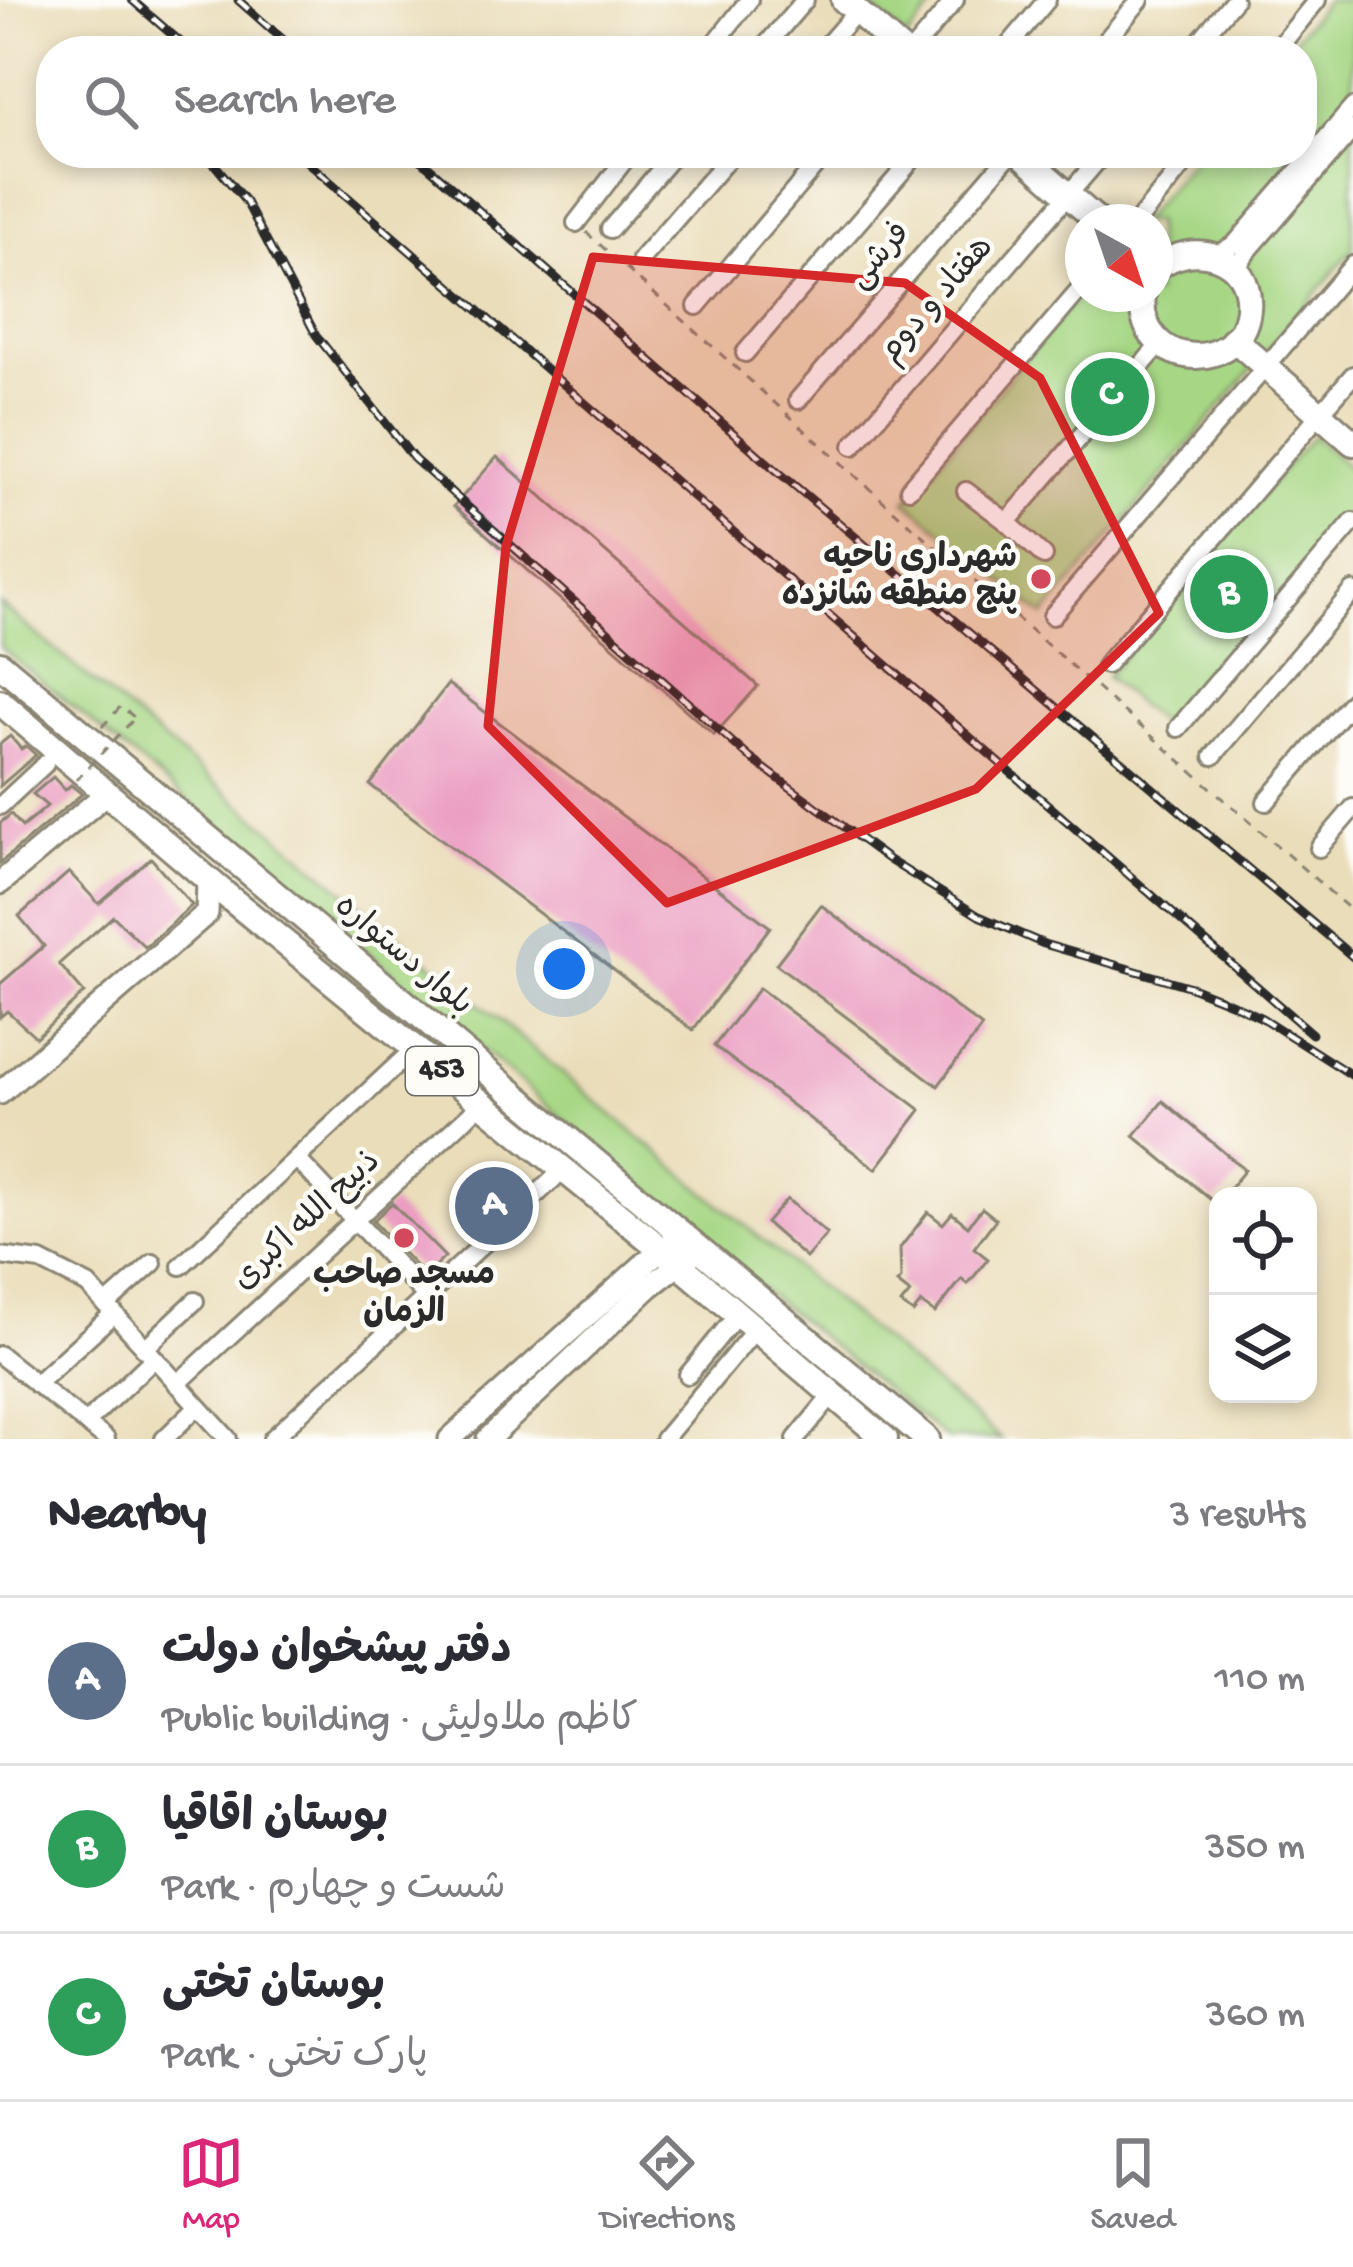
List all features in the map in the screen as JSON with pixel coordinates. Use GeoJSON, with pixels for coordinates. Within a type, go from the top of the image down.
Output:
{"type":"FeatureCollection","features":[{"type":"Feature","properties":{"kind":"main road"},"geometry":{"type":"LineString","coordinates":[[850,6],[888,36]]}},
{"type":"Feature","properties":{"kind":"main road"},"geometry":{"type":"LineString","coordinates":[[1034,168],[1078,204]]}},
{"type":"Feature","properties":{"kind":"main road"},"geometry":{"type":"LineString","coordinates":[[1143,312],[1160,344],[1189,357],[1206,356],[1234,339],[1248,309],[1240,276],[1216,255],[1182,252],[1173,257]]}},
{"type":"Feature","properties":{"kind":"main road"},"geometry":{"type":"LineString","coordinates":[[1234,339],[1353,442]]}},
{"type":"Feature","properties":{"kind":"main road","name":"بلوار دستواره"},"geometry":{"type":"LineString","coordinates":[[0,664],[680,1250],[927,1439]]}},
{"type":"Feature","properties":{"kind":"main road","name":"بلوار دستواره"},"geometry":{"type":"LineString","coordinates":[[0,702],[562,1171],[680,1250],[745,1324],[886,1439]]}},
{"type":"Feature","properties":{"kind":"street"},"geometry":{"type":"LineString","coordinates":[[721,36],[749,0]]}},
{"type":"Feature","properties":{"kind":"street"},"geometry":{"type":"LineString","coordinates":[[774,36],[805,0]]}},
{"type":"Feature","properties":{"kind":"street"},"geometry":{"type":"LineString","coordinates":[[921,36],[955,0]]}},
{"type":"Feature","properties":{"kind":"street"},"geometry":{"type":"LineString","coordinates":[[1017,36],[1047,0]]}},
{"type":"Feature","properties":{"kind":"street"},"geometry":{"type":"LineString","coordinates":[[1110,36],[1140,0]]}},
{"type":"Feature","properties":{"kind":"street"},"geometry":{"type":"LineString","coordinates":[[1204,36],[1234,0]]}},
{"type":"Feature","properties":{"kind":"street"},"geometry":{"type":"LineString","coordinates":[[1288,36],[1317,0]]}},
{"type":"Feature","properties":{"kind":"street"},"geometry":{"type":"LineString","coordinates":[[831,36],[850,6]]}},
{"type":"Feature","properties":{"kind":"street"},"geometry":{"type":"LineString","coordinates":[[1317,154],[1353,107]]}},
{"type":"Feature","properties":{"kind":"street"},"geometry":{"type":"LineString","coordinates":[[1317,165],[1353,129]]}},
{"type":"Feature","properties":{"kind":"street"},"geometry":{"type":"LineString","coordinates":[[576,223],[618,168]]}},
{"type":"Feature","properties":{"kind":"street"},"geometry":{"type":"LineString","coordinates":[[610,229],[662,168]]}},
{"type":"Feature","properties":{"kind":"street"},"geometry":{"type":"LineString","coordinates":[[641,259],[720,168]]}},
{"type":"Feature","properties":{"kind":"street"},"geometry":{"type":"LineString","coordinates":[[698,306],[813,168]]}},
{"type":"Feature","properties":{"kind":"street"},"geometry":{"type":"LineString","coordinates":[[745,353],[905,168]]}},
{"type":"Feature","properties":{"kind":"street","name":"فرشی"},"geometry":{"type":"LineString","coordinates":[[798,400],[1002,168]]}},
{"type":"Feature","properties":{"kind":"street","name":"هفتاد و دوم"},"geometry":{"type":"LineString","coordinates":[[853,446],[1091,168]]}},
{"type":"Feature","properties":{"kind":"street"},"geometry":{"type":"LineString","coordinates":[[1152,204],[1181,168]]}},
{"type":"Feature","properties":{"kind":"street"},"geometry":{"type":"LineString","coordinates":[[1240,276],[1246,252],[1306,168]]}},
{"type":"Feature","properties":{"kind":"street"},"geometry":{"type":"LineString","coordinates":[[1216,255],[1235,244],[1314,168]]}},
{"type":"Feature","properties":{"kind":"street"},"geometry":{"type":"LineString","coordinates":[[1052,616],[1353,265]]}},
{"type":"Feature","properties":{"kind":"street"},"geometry":{"type":"LineString","coordinates":[[909,489],[1065,307]]}},
{"type":"Feature","properties":{"kind":"street"},"geometry":{"type":"LineString","coordinates":[[1007,522],[1160,344]]}},
{"type":"Feature","properties":{"kind":"street"},"geometry":{"type":"LineString","coordinates":[[1106,665],[1353,375]]}},
{"type":"Feature","properties":{"kind":"street"},"geometry":{"type":"LineString","coordinates":[[966,491],[1044,556]]}},
{"type":"Feature","properties":{"kind":"street"},"geometry":{"type":"LineString","coordinates":[[1178,728],[1353,522]]}},
{"type":"Feature","properties":{"kind":"street"},"geometry":{"type":"LineString","coordinates":[[1213,755],[1353,591]]}},
{"type":"Feature","properties":{"kind":"street"},"geometry":{"type":"LineString","coordinates":[[1266,802],[1353,700]]}},
{"type":"Feature","properties":{"kind":"street"},"geometry":{"type":"LineString","coordinates":[[0,806],[45,764]]}},
{"type":"Feature","properties":{"kind":"street"},"geometry":{"type":"LineString","coordinates":[[0,883],[107,793]]}},
{"type":"Feature","properties":{"kind":"street"},"geometry":{"type":"LineString","coordinates":[[1319,848],[1353,808]]}},
{"type":"Feature","properties":{"kind":"street"},"geometry":{"type":"LineString","coordinates":[[0,1093],[207,913],[208,879]]}},
{"type":"Feature","properties":{"kind":"street"},"geometry":{"type":"LineString","coordinates":[[181,1266],[416,1048]]}},
{"type":"Feature","properties":{"kind":"street","name":"ذبیح الله اکبری"},"geometry":{"type":"LineString","coordinates":[[178,1384],[481,1104]]}},
{"type":"Feature","properties":{"kind":"street"},"geometry":{"type":"LineString","coordinates":[[297,1159],[427,1297]]}},
{"type":"Feature","properties":{"kind":"street"},"geometry":{"type":"LineString","coordinates":[[272,1439],[562,1171]]}},
{"type":"Feature","properties":{"kind":"street"},"geometry":{"type":"LineString","coordinates":[[496,1437],[649,1287],[680,1250]]}},
{"type":"Feature","properties":{"kind":"street"},"geometry":{"type":"LineString","coordinates":[[450,1439],[680,1250]]}},
{"type":"Feature","properties":{"kind":"street"},"geometry":{"type":"LineString","coordinates":[[0,1256],[40,1261],[70,1272],[110,1309],[228,1439]]}},
{"type":"Feature","properties":{"kind":"street"},"geometry":{"type":"LineString","coordinates":[[36,1384],[153,1263]]}},
{"type":"Feature","properties":{"kind":"street"},"geometry":{"type":"LineString","coordinates":[[86,1423],[195,1301]]}},
{"type":"Feature","properties":{"kind":"street"},"geometry":{"type":"LineString","coordinates":[[688,1375],[745,1324]]}},
{"type":"Feature","properties":{"kind":"street"},"geometry":{"type":"LineString","coordinates":[[664,1439],[745,1324]]}},
{"type":"Feature","properties":{"kind":"street"},"geometry":{"type":"LineString","coordinates":[[0,1355],[106,1439]]}},
{"type":"Feature","properties":{"kind":"street"},"geometry":{"type":"LineString","coordinates":[[796,1439],[832,1395]]}},
{"type":"Feature","properties":{"kind":"street"},"geometry":{"type":"LineString","coordinates":[[164,1439],[197,1406]]}},
{"type":"Feature","properties":{"kind":"path"},"geometry":{"type":"LineString","coordinates":[[576,223],[891,508],[1353,912]]}},
{"type":"Feature","properties":{"kind":"path"},"geometry":{"type":"LineString","coordinates":[[76,780],[135,718],[121,706],[91,740]]}},
{"type":"Feature","properties":{"kind":"highlighted area"},"geometry":{"type":"Polygon","coordinates":[[[593,257],[905,283],[1040,378],[1159,613],[976,789],[667,903],[488,726],[506,546],[593,257]]]}},
{"type":"Feature","properties":{"kind":"green space"},"geometry":{"type":"Polygon","coordinates":[[[864,0],[939,0],[905,36],[864,0]]]}},
{"type":"Feature","properties":{"kind":"green space"},"geometry":{"type":"Polygon","coordinates":[[[1327,0],[1353,0],[1353,249],[1044,616],[906,501],[1065,311],[1173,312],[1173,204],[1155,204],[1185,168],[1317,168],[1317,36],[1297,36],[1327,0]]]}},
{"type":"Feature","properties":{"kind":"green space"},"geometry":{"type":"Polygon","coordinates":[[[1312,436],[1353,471],[1353,511],[1167,729],[1106,677],[1312,436]]]}},
{"type":"Feature","properties":{"kind":"green space"},"geometry":{"type":"Polygon","coordinates":[[[0,604],[1001,1439],[947,1439],[763,1290],[276,873],[0,647],[0,604]]]}},
{"type":"Feature","properties":{"kind":"building"},"geometry":{"type":"Polygon","coordinates":[[[497,457],[758,686],[714,735],[454,506],[497,457]]]}},
{"type":"Feature","properties":{"kind":"building"},"geometry":{"type":"Polygon","coordinates":[[[448,684],[770,927],[693,1030],[370,785],[448,684]]]}},
{"type":"Feature","properties":{"kind":"building"},"geometry":{"type":"Polygon","coordinates":[[[10,736],[21,749],[26,746],[36,755],[0,786],[0,744],[10,736]]]}},
{"type":"Feature","properties":{"kind":"building"},"geometry":{"type":"Polygon","coordinates":[[[53,777],[65,790],[71,785],[82,794],[0,863],[0,823],[11,814],[22,827],[38,814],[47,806],[33,794],[53,777]]]}},
{"type":"Feature","properties":{"kind":"building"},"geometry":{"type":"Polygon","coordinates":[[[151,858],[192,905],[145,947],[113,916],[59,964],[84,993],[36,1037],[7,1011],[0,1017],[0,984],[44,946],[19,916],[69,872],[99,904],[151,858]]]}},
{"type":"Feature","properties":{"kind":"building"},"geometry":{"type":"Polygon","coordinates":[[[821,905],[982,1027],[938,1086],[776,964],[821,905]]]}},
{"type":"Feature","properties":{"kind":"building"},"geometry":{"type":"Polygon","coordinates":[[[759,988],[921,1110],[876,1169],[714,1046],[759,988]]]}},
{"type":"Feature","properties":{"kind":"building"},"geometry":{"type":"Polygon","coordinates":[[[1163,1101],[1245,1170],[1231,1187],[1209,1187],[1209,1198],[1134,1136],[1163,1101]]]}},
{"type":"Feature","properties":{"kind":"building"},"geometry":{"type":"Polygon","coordinates":[[[787,1199],[827,1234],[806,1258],[766,1223],[787,1199]]]}},
{"type":"Feature","properties":{"kind":"building","name":"مسجد صاحب الزمان"},"geometry":{"type":"Polygon","coordinates":[[[392,1203],[445,1257],[425,1276],[373,1221],[392,1203]]]}},
{"type":"Feature","properties":{"kind":"building"},"geometry":{"type":"Polygon","coordinates":[[[982,1208],[996,1219],[974,1248],[988,1259],[968,1284],[962,1279],[935,1313],[921,1303],[913,1313],[901,1304],[910,1293],[897,1283],[901,1279],[900,1248],[928,1212],[943,1224],[952,1213],[968,1226],[982,1208]]]}},
{"type":"Feature","properties":{"kind":"railway"},"geometry":{"type":"LineString","coordinates":[[132,0],[174,36]]}},
{"type":"Feature","properties":{"kind":"railway"},"geometry":{"type":"LineString","coordinates":[[238,0],[279,36]]}},
{"type":"Feature","properties":{"kind":"railway"},"geometry":{"type":"LineString","coordinates":[[218,168],[246,202],[316,335],[414,459],[749,757],[889,860],[979,916],[1044,944],[1233,1004],[1353,1076]]}},
{"type":"Feature","properties":{"kind":"railway"},"geometry":{"type":"LineString","coordinates":[[314,168],[1312,1034]]}},
{"type":"Feature","properties":{"kind":"railway"},"geometry":{"type":"LineString","coordinates":[[430,168],[769,464],[1353,957]]}},
{"type":"Feature","properties":{"kind":"place","name":"بوستان تختی"},"geometry":{"type":"Point","coordinates":[1110,397]}},
{"type":"Feature","properties":{"kind":"place","name":"شهرداری ناحیه پنج منطقه شانزده"},"geometry":{"type":"Point","coordinates":[1041,579]}},
{"type":"Feature","properties":{"kind":"place","name":"بوستان اقاقیا"},"geometry":{"type":"Point","coordinates":[1229,594]}},
{"type":"Feature","properties":{"kind":"place","name":"دفتر پیشخوان دولت"},"geometry":{"type":"Point","coordinates":[494,1206]}},
{"type":"Feature","properties":{"kind":"place","name":"مسجد صاحب الزمان"},"geometry":{"type":"Point","coordinates":[404,1238]}}]}
